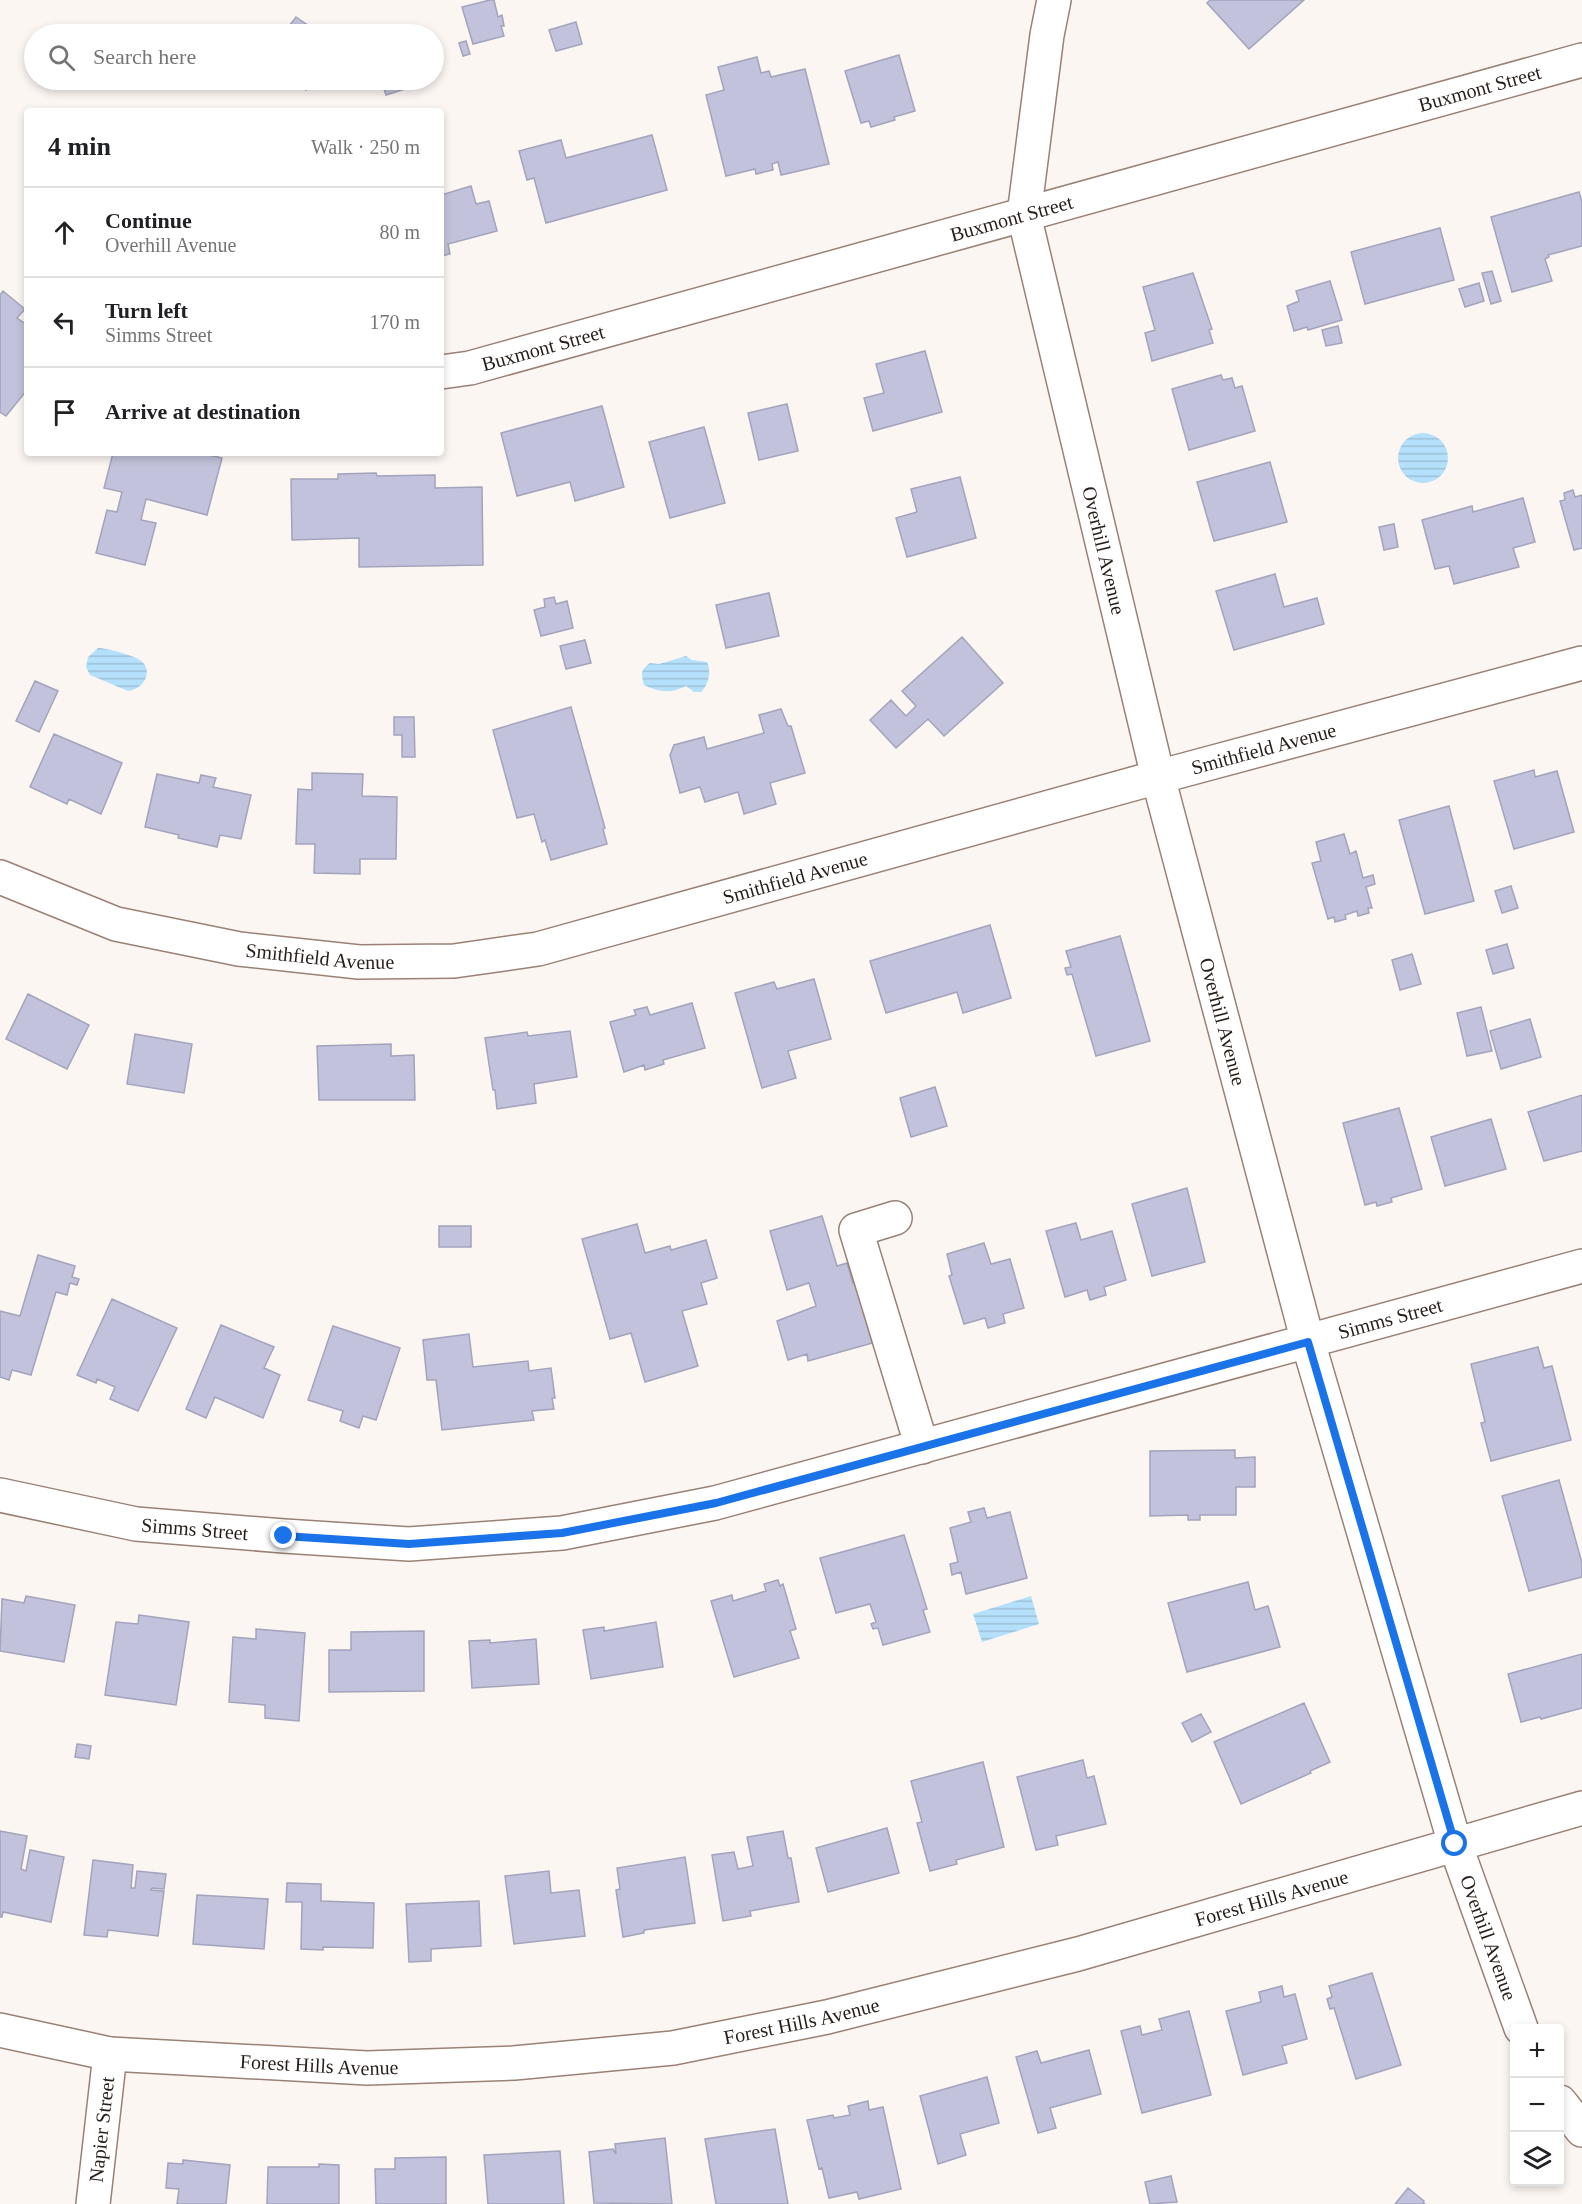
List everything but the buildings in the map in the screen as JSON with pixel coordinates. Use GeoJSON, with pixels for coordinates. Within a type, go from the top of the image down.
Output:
{"type":"FeatureCollection","features":[{"type":"Feature","properties":{"kind":"street","name":"Overhill Avenue"},"geometry":{"type":"LineString","coordinates":[[1054,0],[1047,35],[1024,215],[1158,777],[1308,1342],[1455,1844],[1520,2024]]}},
{"type":"Feature","properties":{"kind":"street","name":"Buxmont Street"},"geometry":{"type":"LineString","coordinates":[[444,372],[470,368],[1582,60]]}},
{"type":"Feature","properties":{"kind":"street","name":"Smithfield Avenue"},"geometry":{"type":"LineString","coordinates":[[0,877],[116,924],[239,949],[359,962],[454,961],[538,949],[1158,777],[1582,663]]}},
{"type":"Feature","properties":{"kind":"street"},"geometry":{"type":"LineString","coordinates":[[895,1218],[856,1230],[922,1447]]}},
{"type":"Feature","properties":{"kind":"street","name":"Simms Street"},"geometry":{"type":"LineString","coordinates":[[0,1496],[136,1524],[409,1544],[562,1533],[716,1503],[1582,1266]]}},
{"type":"Feature","properties":{"kind":"street","name":"Forest Hills Avenue"},"geometry":{"type":"LineString","coordinates":[[0,2030],[110,2054],[367,2068],[514,2063],[673,2048],[827,2017],[1078,1954],[1582,1808]]}},
{"type":"Feature","properties":{"kind":"street","name":"Napier Street"},"geometry":{"type":"LineString","coordinates":[[93,2204],[110,2054]]}},
{"type":"Feature","properties":{"kind":"street"},"geometry":{"type":"LineString","coordinates":[[1564,2107],[1582,2130]]}},
{"type":"Feature","properties":{"kind":"water"},"geometry":{"type":"Polygon","coordinates":[[[1423,433],[1437,437],[1444,444],[1448,458],[1444,472],[1437,479],[1423,483],[1409,479],[1402,472],[1398,458],[1402,444],[1409,437],[1423,433]]]}},
{"type":"Feature","properties":{"kind":"water"},"geometry":{"type":"Polygon","coordinates":[[[98,648],[119,652],[140,660],[147,669],[142,684],[128,691],[90,675],[86,667],[88,657],[98,648]]]}},
{"type":"Feature","properties":{"kind":"water"},"geometry":{"type":"Polygon","coordinates":[[[686,656],[692,660],[707,662],[708,678],[701,692],[694,692],[686,686],[665,691],[644,685],[642,672],[650,663],[659,664],[686,656]]]}},
{"type":"Feature","properties":{"kind":"water"},"geometry":{"type":"Polygon","coordinates":[[[1031,1596],[1039,1624],[982,1642],[973,1614],[1031,1596]]]}},
{"type":"Feature","properties":{"kind":"route"},"geometry":{"type":"LineString","coordinates":[[284,1536],[409,1544],[562,1533],[716,1503],[1308,1342],[1455,1844]]}}]}
